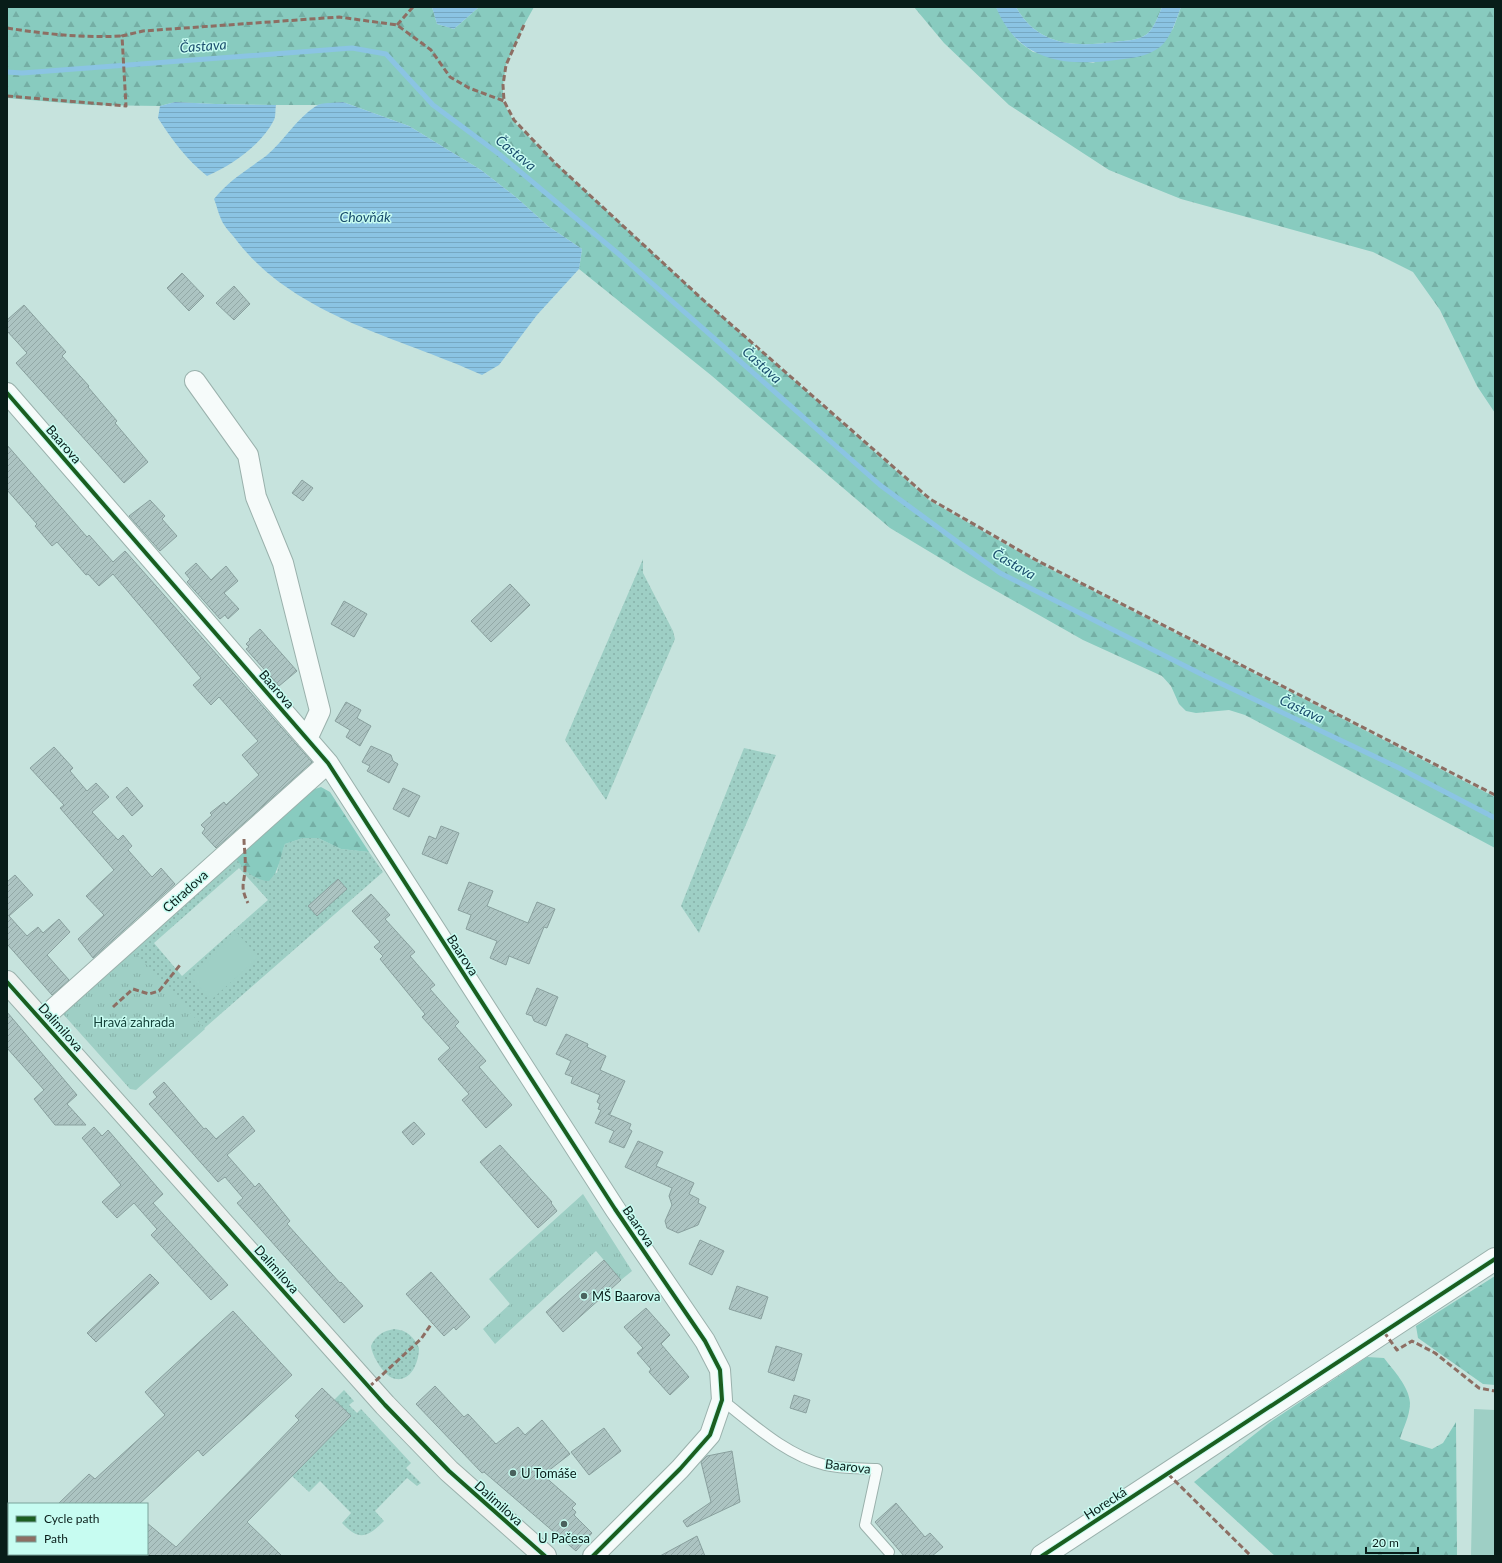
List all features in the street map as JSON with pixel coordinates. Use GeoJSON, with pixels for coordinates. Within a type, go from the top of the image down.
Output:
{"type":"FeatureCollection","features":[{"type":"Feature","properties":{"kind":"main road","name":"Dalimilova"},"geometry":{"type":"LineString","coordinates":[[7,982],[385,1405],[449,1471],[546,1556]]}},
{"type":"Feature","properties":{"kind":"street"},"geometry":{"type":"LineString","coordinates":[[194,381],[248,455],[256,497],[283,563],[320,710],[307,738]]}},
{"type":"Feature","properties":{"kind":"street","name":"Baarova"},"geometry":{"type":"LineString","coordinates":[[7,393],[328,763],[615,1209],[704,1341],[720,1370],[722,1400],[710,1435],[680,1468],[593,1556]]}},
{"type":"Feature","properties":{"kind":"street","name":"Ctiradova"},"geometry":{"type":"LineString","coordinates":[[41,1020],[328,763]]}},
{"type":"Feature","properties":{"kind":"street","name":"Horecká"},"geometry":{"type":"LineString","coordinates":[[1042,1556],[1495,1259]]}},
{"type":"Feature","properties":{"kind":"lane","name":"Baarova"},"geometry":{"type":"LineString","coordinates":[[722,1400],[770,1438],[797,1455],[826,1465],[877,1469],[865,1525],[889,1552]]}},
{"type":"Feature","properties":{"kind":"green space"},"geometry":{"type":"Polygon","coordinates":[[[7,7],[432,7],[437,24],[454,29],[479,7],[534,7],[506,65],[503,85],[503,102],[514,122],[555,163],[701,298],[929,500],[1035,561],[1495,797],[1495,848],[1245,715],[1229,710],[1196,713],[1186,711],[1179,704],[1171,686],[1162,676],[1083,640],[970,576],[890,528],[712,376],[579,269],[582,249],[548,226],[517,198],[481,170],[409,126],[343,102],[317,105],[276,105],[175,102],[160,106],[89,105],[7,98],[7,7]]]}},
{"type":"Feature","properties":{"kind":"green space"},"geometry":{"type":"Polygon","coordinates":[[[914,7],[996,7],[1007,27],[1018,41],[1033,52],[1093,63],[1173,29],[1181,7],[1495,7],[1495,413],[1477,386],[1440,310],[1413,272],[1373,252],[1181,199],[1109,170],[1009,105],[944,43],[914,7]]]}},
{"type":"Feature","properties":{"kind":"green space"},"geometry":{"type":"Polygon","coordinates":[[[1016,7],[1162,7],[1152,28],[1147,34],[1140,38],[1100,44],[1085,44],[1058,41],[1046,37],[1035,30],[1025,20],[1016,7]]]}},
{"type":"Feature","properties":{"kind":"green space"},"geometry":{"type":"Polygon","coordinates":[[[643,559],[643,573],[673,631],[675,639],[606,800],[565,740],[643,559]]]}},
{"type":"Feature","properties":{"kind":"green space"},"geometry":{"type":"Polygon","coordinates":[[[744,748],[776,755],[699,933],[681,906],[744,748]]]}},
{"type":"Feature","properties":{"kind":"green space"},"geometry":{"type":"Polygon","coordinates":[[[321,787],[330,792],[369,852],[341,849],[318,838],[303,838],[285,844],[275,873],[269,881],[254,877],[245,870],[235,856],[309,791],[321,787]]]}},
{"type":"Feature","properties":{"kind":"green space"},"geometry":{"type":"Polygon","coordinates":[[[303,838],[318,838],[341,849],[369,852],[383,872],[136,1088],[64,1010],[235,856],[277,873],[280,857],[285,844],[303,838]],[[239,868],[154,943],[182,976],[268,900],[239,868]]]}},
{"type":"Feature","properties":{"kind":"green space"},"geometry":{"type":"Polygon","coordinates":[[[237,933],[259,957],[211,1000],[190,976],[237,933]]]}},
{"type":"Feature","properties":{"kind":"green space","name":"Hravá zahrada"},"geometry":{"type":"Polygon","coordinates":[[[134,951],[205,1029],[136,1090],[130,1089],[63,1014],[134,951]]]}},
{"type":"Feature","properties":{"kind":"green space"},"geometry":{"type":"Polygon","coordinates":[[[583,1194],[632,1271],[621,1280],[596,1251],[495,1344],[483,1329],[510,1304],[489,1279],[583,1194]]]}},
{"type":"Feature","properties":{"kind":"green space"},"geometry":{"type":"Polygon","coordinates":[[[1495,1276],[1495,1385],[1483,1384],[1418,1338],[1416,1326],[1495,1276]]]}},
{"type":"Feature","properties":{"kind":"green space"},"geometry":{"type":"Polygon","coordinates":[[[394,1329],[403,1331],[410,1335],[419,1348],[418,1359],[414,1369],[402,1379],[392,1378],[384,1371],[376,1361],[371,1346],[380,1334],[394,1329]]]}},
{"type":"Feature","properties":{"kind":"green space"},"geometry":{"type":"Polygon","coordinates":[[[1367,1357],[1384,1358],[1407,1390],[1410,1408],[1400,1439],[1432,1449],[1443,1443],[1456,1422],[1457,1556],[1275,1556],[1194,1482],[1269,1423],[1367,1357]]]}},
{"type":"Feature","properties":{"kind":"green space"},"geometry":{"type":"Polygon","coordinates":[[[344,1390],[354,1401],[349,1405],[357,1413],[361,1409],[411,1463],[406,1468],[421,1483],[417,1486],[407,1478],[375,1511],[384,1521],[373,1531],[363,1535],[353,1533],[342,1523],[351,1513],[320,1481],[309,1492],[292,1476],[351,1416],[334,1400],[344,1390]]]}},
{"type":"Feature","properties":{"kind":"green space"},"geometry":{"type":"Polygon","coordinates":[[[1474,1409],[1495,1410],[1495,1556],[1471,1556],[1474,1409]]]}},
{"type":"Feature","properties":{"kind":"water"},"geometry":{"type":"Polygon","coordinates":[[[432,7],[479,7],[454,29],[437,24],[432,7]]]}},
{"type":"Feature","properties":{"kind":"water"},"geometry":{"type":"Polygon","coordinates":[[[996,7],[1016,7],[1025,20],[1035,30],[1046,37],[1071,43],[1100,44],[1140,38],[1147,34],[1152,28],[1162,7],[1181,7],[1167,39],[1160,47],[1150,53],[1134,58],[1097,62],[1079,62],[1061,61],[1030,49],[1017,39],[1005,25],[996,7]]]}},
{"type":"Feature","properties":{"kind":"water"},"geometry":{"type":"Polygon","coordinates":[[[175,102],[276,105],[275,117],[262,138],[254,146],[227,166],[207,176],[180,149],[158,118],[160,106],[175,102]]]}},
{"type":"Feature","properties":{"kind":"water","name":"Chovňák"},"geometry":{"type":"Polygon","coordinates":[[[343,102],[409,126],[481,170],[517,198],[548,226],[582,249],[579,269],[537,315],[499,365],[482,375],[350,322],[319,307],[288,289],[261,267],[222,222],[214,199],[226,186],[266,156],[309,111],[316,106],[325,103],[343,102]]]}},
{"type":"Feature","properties":{"kind":"building"},"geometry":{"type":"Polygon","coordinates":[[[182,273],[204,296],[189,311],[167,288],[182,273]]]}},
{"type":"Feature","properties":{"kind":"building"},"geometry":{"type":"Polygon","coordinates":[[[234,286],[250,304],[234,320],[216,303],[234,286]]]}},
{"type":"Feature","properties":{"kind":"building"},"geometry":{"type":"Polygon","coordinates":[[[24,305],[66,352],[62,356],[89,386],[88,387],[117,421],[115,423],[148,462],[124,483],[16,363],[27,353],[7,331],[7,320],[24,305]]]}},
{"type":"Feature","properties":{"kind":"building"},"geometry":{"type":"Polygon","coordinates":[[[7,445],[87,537],[89,535],[113,562],[125,551],[312,762],[216,848],[202,833],[205,829],[201,825],[212,815],[210,813],[224,802],[226,805],[259,775],[242,755],[258,741],[219,697],[211,705],[193,685],[201,678],[113,574],[99,586],[88,574],[86,575],[57,542],[52,546],[35,526],[37,524],[7,490],[7,445]]]}},
{"type":"Feature","properties":{"kind":"building"},"geometry":{"type":"Polygon","coordinates":[[[302,480],[313,488],[303,501],[292,493],[302,480]]]}},
{"type":"Feature","properties":{"kind":"building"},"geometry":{"type":"Polygon","coordinates":[[[150,500],[165,516],[162,519],[177,536],[160,551],[129,516],[150,500]]]}},
{"type":"Feature","properties":{"kind":"building"},"geometry":{"type":"Polygon","coordinates":[[[196,563],[211,580],[226,566],[238,581],[224,593],[239,609],[228,619],[225,615],[220,619],[187,582],[190,579],[185,573],[196,563]]]}},
{"type":"Feature","properties":{"kind":"building"},"geometry":{"type":"Polygon","coordinates":[[[510,584],[530,605],[491,642],[471,621],[510,584]]]}},
{"type":"Feature","properties":{"kind":"building"},"geometry":{"type":"Polygon","coordinates":[[[344,601],[367,614],[354,637],[331,624],[344,601]]]}},
{"type":"Feature","properties":{"kind":"building"},"geometry":{"type":"Polygon","coordinates":[[[260,629],[297,671],[279,686],[246,649],[249,647],[246,644],[250,640],[249,639],[260,629]]]}},
{"type":"Feature","properties":{"kind":"building"},"geometry":{"type":"Polygon","coordinates":[[[346,702],[361,710],[357,718],[371,726],[360,746],[346,737],[350,730],[335,721],[346,702]]]}},
{"type":"Feature","properties":{"kind":"building"},"geometry":{"type":"Polygon","coordinates":[[[371,746],[391,755],[393,761],[398,764],[389,783],[367,771],[370,766],[362,762],[371,746]]]}},
{"type":"Feature","properties":{"kind":"building"},"geometry":{"type":"Polygon","coordinates":[[[54,747],[73,768],[70,771],[87,791],[96,783],[109,797],[92,812],[118,840],[123,835],[132,846],[128,850],[152,877],[161,868],[175,884],[93,958],[78,939],[104,915],[86,896],[114,870],[60,808],[64,805],[30,768],[54,747]]]}},
{"type":"Feature","properties":{"kind":"building"},"geometry":{"type":"Polygon","coordinates":[[[127,787],[143,806],[132,816],[116,797],[127,787]]]}},
{"type":"Feature","properties":{"kind":"building"},"geometry":{"type":"Polygon","coordinates":[[[403,788],[420,796],[409,817],[393,809],[403,788]]]}},
{"type":"Feature","properties":{"kind":"building"},"geometry":{"type":"Polygon","coordinates":[[[441,826],[459,833],[447,864],[422,854],[429,836],[436,839],[441,826]]]}},
{"type":"Feature","properties":{"kind":"building"},"geometry":{"type":"Polygon","coordinates":[[[15,875],[33,895],[9,916],[27,936],[38,927],[43,933],[59,919],[70,932],[47,955],[69,980],[52,995],[7,944],[7,882],[15,875]]]}},
{"type":"Feature","properties":{"kind":"building"},"geometry":{"type":"Polygon","coordinates":[[[338,879],[347,889],[317,916],[308,906],[338,879]]]}},
{"type":"Feature","properties":{"kind":"building"},"geometry":{"type":"Polygon","coordinates":[[[469,882],[493,891],[487,906],[528,923],[537,902],[555,909],[547,928],[544,927],[529,964],[509,956],[506,965],[490,958],[497,941],[466,929],[471,915],[458,910],[469,882]]]}},
{"type":"Feature","properties":{"kind":"building"},"geometry":{"type":"Polygon","coordinates":[[[371,894],[390,915],[385,919],[415,952],[410,956],[435,985],[430,989],[459,1022],[455,1026],[486,1061],[479,1067],[512,1105],[486,1128],[462,1100],[469,1094],[438,1059],[450,1048],[422,1017],[425,1014],[380,959],[383,956],[374,947],[380,942],[352,911],[371,894]]]}},
{"type":"Feature","properties":{"kind":"building"},"geometry":{"type":"Polygon","coordinates":[[[537,988],[558,997],[546,1026],[534,1021],[532,1016],[526,1014],[537,988]]]}},
{"type":"Feature","properties":{"kind":"building"},"geometry":{"type":"Polygon","coordinates":[[[7,1012],[77,1095],[67,1104],[86,1125],[55,1125],[34,1099],[44,1090],[7,1048],[7,1012]]]}},
{"type":"Feature","properties":{"kind":"building"},"geometry":{"type":"Polygon","coordinates":[[[566,1034],[588,1044],[587,1047],[606,1056],[600,1070],[625,1081],[610,1114],[608,1114],[631,1124],[629,1129],[632,1131],[624,1148],[609,1142],[614,1131],[595,1123],[601,1110],[598,1109],[600,1104],[597,1102],[600,1095],[571,1083],[573,1077],[565,1074],[571,1061],[556,1054],[566,1034]]]}},
{"type":"Feature","properties":{"kind":"building"},"geometry":{"type":"Polygon","coordinates":[[[164,1082],[204,1129],[206,1128],[216,1139],[243,1116],[255,1131],[227,1155],[255,1187],[259,1183],[290,1221],[287,1224],[340,1283],[341,1282],[363,1306],[344,1323],[237,1203],[243,1198],[225,1177],[218,1182],[149,1104],[157,1097],[153,1092],[164,1082]]]}},
{"type":"Feature","properties":{"kind":"building"},"geometry":{"type":"Polygon","coordinates":[[[414,1122],[425,1134],[413,1145],[402,1132],[414,1122]]]}},
{"type":"Feature","properties":{"kind":"building"},"geometry":{"type":"Polygon","coordinates":[[[94,1127],[102,1136],[108,1130],[163,1194],[153,1203],[228,1285],[211,1300],[151,1235],[157,1229],[134,1203],[117,1218],[102,1202],[121,1185],[82,1138],[94,1127]]]}},
{"type":"Feature","properties":{"kind":"building"},"geometry":{"type":"Polygon","coordinates":[[[638,1141],[663,1152],[656,1166],[694,1183],[689,1194],[699,1199],[698,1203],[706,1207],[698,1225],[678,1233],[667,1228],[665,1221],[672,1205],[669,1196],[672,1188],[625,1167],[638,1141]]]}},
{"type":"Feature","properties":{"kind":"building"},"geometry":{"type":"Polygon","coordinates":[[[500,1145],[552,1202],[551,1203],[557,1211],[538,1228],[480,1162],[500,1145]]]}},
{"type":"Feature","properties":{"kind":"building"},"geometry":{"type":"Polygon","coordinates":[[[700,1240],[724,1251],[712,1275],[689,1264],[700,1240]]]}},
{"type":"Feature","properties":{"kind":"building","name":"MŠ Baarova"},"geometry":{"type":"Polygon","coordinates":[[[604,1260],[621,1280],[563,1332],[546,1312],[604,1260]]]}},
{"type":"Feature","properties":{"kind":"building"},"geometry":{"type":"Polygon","coordinates":[[[431,1272],[470,1317],[456,1330],[454,1327],[444,1336],[406,1294],[431,1272]]]}},
{"type":"Feature","properties":{"kind":"building"},"geometry":{"type":"Polygon","coordinates":[[[150,1274],[159,1283],[96,1342],[87,1333],[150,1274]]]}},
{"type":"Feature","properties":{"kind":"building"},"geometry":{"type":"Polygon","coordinates":[[[737,1286],[768,1297],[761,1319],[729,1309],[737,1286]]]}},
{"type":"Feature","properties":{"kind":"building"},"geometry":{"type":"Polygon","coordinates":[[[646,1308],[670,1335],[661,1344],[689,1377],[670,1395],[649,1372],[651,1369],[637,1353],[643,1348],[624,1327],[646,1308]]]}},
{"type":"Feature","properties":{"kind":"building"},"geometry":{"type":"Polygon","coordinates":[[[233,1311],[292,1375],[203,1456],[198,1450],[140,1503],[59,1503],[89,1474],[95,1479],[165,1415],[145,1392],[233,1311]]]}},
{"type":"Feature","properties":{"kind":"building"},"geometry":{"type":"Polygon","coordinates":[[[776,1346],[802,1354],[794,1381],[768,1372],[776,1346]]]}},
{"type":"Feature","properties":{"kind":"building"},"geometry":{"type":"Polygon","coordinates":[[[435,1386],[464,1417],[468,1414],[496,1444],[518,1427],[525,1435],[542,1420],[570,1454],[543,1475],[576,1504],[572,1508],[576,1512],[574,1515],[592,1533],[576,1551],[484,1472],[482,1473],[416,1404],[435,1386]]]}},
{"type":"Feature","properties":{"kind":"building"},"geometry":{"type":"Polygon","coordinates":[[[322,1388],[351,1416],[247,1522],[282,1556],[147,1556],[148,1524],[176,1547],[299,1420],[295,1416],[322,1388]]]}},
{"type":"Feature","properties":{"kind":"building"},"geometry":{"type":"Polygon","coordinates":[[[794,1395],[810,1400],[806,1413],[790,1408],[794,1395]]]}},
{"type":"Feature","properties":{"kind":"building"},"geometry":{"type":"Polygon","coordinates":[[[604,1428],[621,1451],[589,1475],[571,1452],[604,1428]]]}},
{"type":"Feature","properties":{"kind":"building"},"geometry":{"type":"Polygon","coordinates":[[[732,1451],[740,1502],[687,1527],[683,1521],[711,1502],[701,1462],[707,1456],[732,1451]]]}},
{"type":"Feature","properties":{"kind":"building"},"geometry":{"type":"Polygon","coordinates":[[[896,1503],[925,1537],[930,1533],[943,1547],[932,1556],[904,1556],[875,1522],[896,1503]]]}},
{"type":"Feature","properties":{"kind":"building"},"geometry":{"type":"Polygon","coordinates":[[[697,1536],[705,1556],[660,1556],[697,1536]]]}},
{"type":"Feature","properties":{"kind":"waterway","name":"Častava"},"geometry":{"type":"LineString","coordinates":[[7,72],[22,73],[352,48],[386,54],[433,105],[499,154],[621,256],[880,485],[1000,573],[1205,676],[1399,768],[1495,818]]}},
{"type":"Feature","properties":{"kind":"marked path"},"geometry":{"type":"LineString","coordinates":[[397,25],[413,7]]}},
{"type":"Feature","properties":{"kind":"marked path"},"geometry":{"type":"LineString","coordinates":[[7,96],[126,106],[122,36],[143,31],[339,17],[397,25],[431,50],[450,77],[469,88],[504,101]]}},
{"type":"Feature","properties":{"kind":"marked path"},"geometry":{"type":"LineString","coordinates":[[524,25],[506,65],[503,85],[504,101],[514,120],[555,163],[701,298],[930,499],[1036,560],[1495,795]]}},
{"type":"Feature","properties":{"kind":"marked path"},"geometry":{"type":"LineString","coordinates":[[7,28],[64,35],[122,36]]}},
{"type":"Feature","properties":{"kind":"marked path"},"geometry":{"type":"LineString","coordinates":[[244,839],[245,873],[243,888],[248,903]]}},
{"type":"Feature","properties":{"kind":"marked path"},"geometry":{"type":"LineString","coordinates":[[113,1007],[133,989],[149,994],[159,991],[180,965]]}},
{"type":"Feature","properties":{"kind":"marked path"},"geometry":{"type":"LineString","coordinates":[[369,1387],[421,1339],[432,1323]]}},
{"type":"Feature","properties":{"kind":"marked path"},"geometry":{"type":"LineString","coordinates":[[1384,1332],[1397,1350],[1412,1341],[1435,1353],[1479,1388],[1495,1391]]}},
{"type":"Feature","properties":{"kind":"marked path"},"geometry":{"type":"LineString","coordinates":[[1168,1474],[1251,1556]]}},
{"type":"Feature","properties":{"kind":"cycle path"},"geometry":{"type":"LineString","coordinates":[[7,393],[328,763],[615,1209],[705,1341],[720,1370],[722,1400],[710,1435],[680,1469],[593,1556]]}},
{"type":"Feature","properties":{"kind":"cycle path"},"geometry":{"type":"LineString","coordinates":[[7,982],[385,1405],[449,1471],[545,1556]]}},
{"type":"Feature","properties":{"kind":"cycle path"},"geometry":{"type":"LineString","coordinates":[[1042,1556],[1495,1259]]}},
{"type":"Feature","properties":{"kind":"place","name":"MŠ Baarova"},"geometry":{"type":"Point","coordinates":[584,1296]}},
{"type":"Feature","properties":{"kind":"place","name":"U Tomáše"},"geometry":{"type":"Point","coordinates":[513,1473]}},
{"type":"Feature","properties":{"kind":"place","name":"U Pačesa"},"geometry":{"type":"Point","coordinates":[564,1524]}}]}
